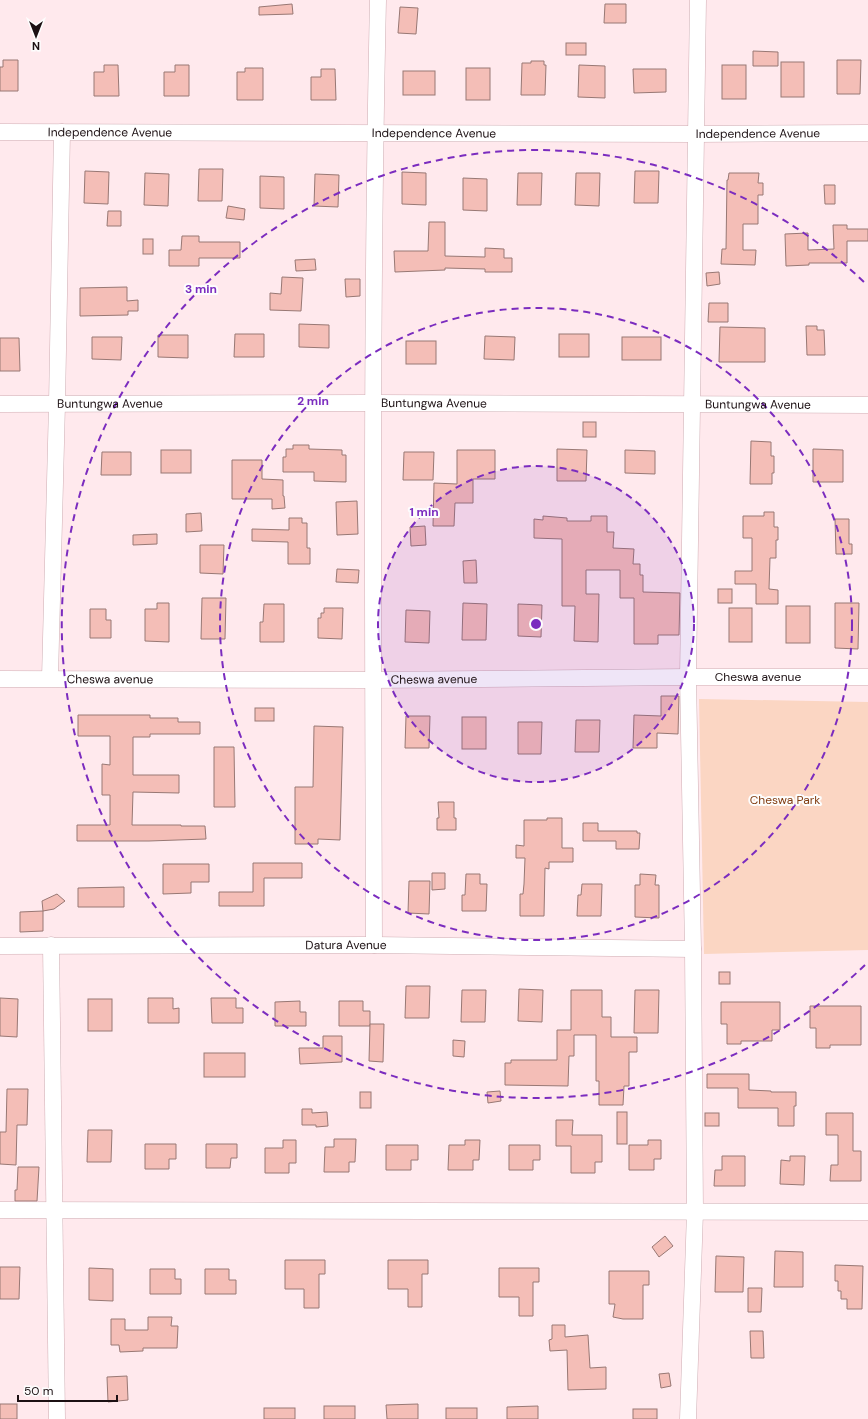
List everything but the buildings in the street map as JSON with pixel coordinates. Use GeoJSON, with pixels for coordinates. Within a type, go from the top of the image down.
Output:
{"type":"FeatureCollection","features":[{"type":"Feature","properties":{"kind":"street"},"geometry":{"type":"LineString","coordinates":[[374,945],[373,680],[375,132],[378,0]]}},
{"type":"Feature","properties":{"kind":"street"},"geometry":{"type":"LineString","coordinates":[[688,1419],[695,1212],[693,949],[688,677],[698,0]]}},
{"type":"Feature","properties":{"kind":"street","name":"Independence Avenue"},"geometry":{"type":"LineString","coordinates":[[0,132],[868,133]]}},
{"type":"Feature","properties":{"kind":"street"},"geometry":{"type":"LineString","coordinates":[[50,678],[62,132]]}},
{"type":"Feature","properties":{"kind":"street","name":"Buntungwa Avenue"},"geometry":{"type":"LineString","coordinates":[[0,404],[374,403],[868,405]]}},
{"type":"Feature","properties":{"kind":"street","name":"Cheswa avenue"},"geometry":{"type":"LineString","coordinates":[[0,679],[373,680],[868,677]]}},
{"type":"Feature","properties":{"kind":"street","name":"Datura Avenue"},"geometry":{"type":"LineString","coordinates":[[0,946],[374,945],[693,949]]}},
{"type":"Feature","properties":{"kind":"street"},"geometry":{"type":"LineString","coordinates":[[51,946],[57,1419]]}},
{"type":"Feature","properties":{"kind":"street"},"geometry":{"type":"LineString","coordinates":[[0,1210],[868,1212]]}},
{"type":"Feature","properties":{"kind":"green space","name":"Cheswa Park"},"geometry":{"type":"Polygon","coordinates":[[[699,699],[868,702],[868,950],[704,954],[699,699]]]}}]}
